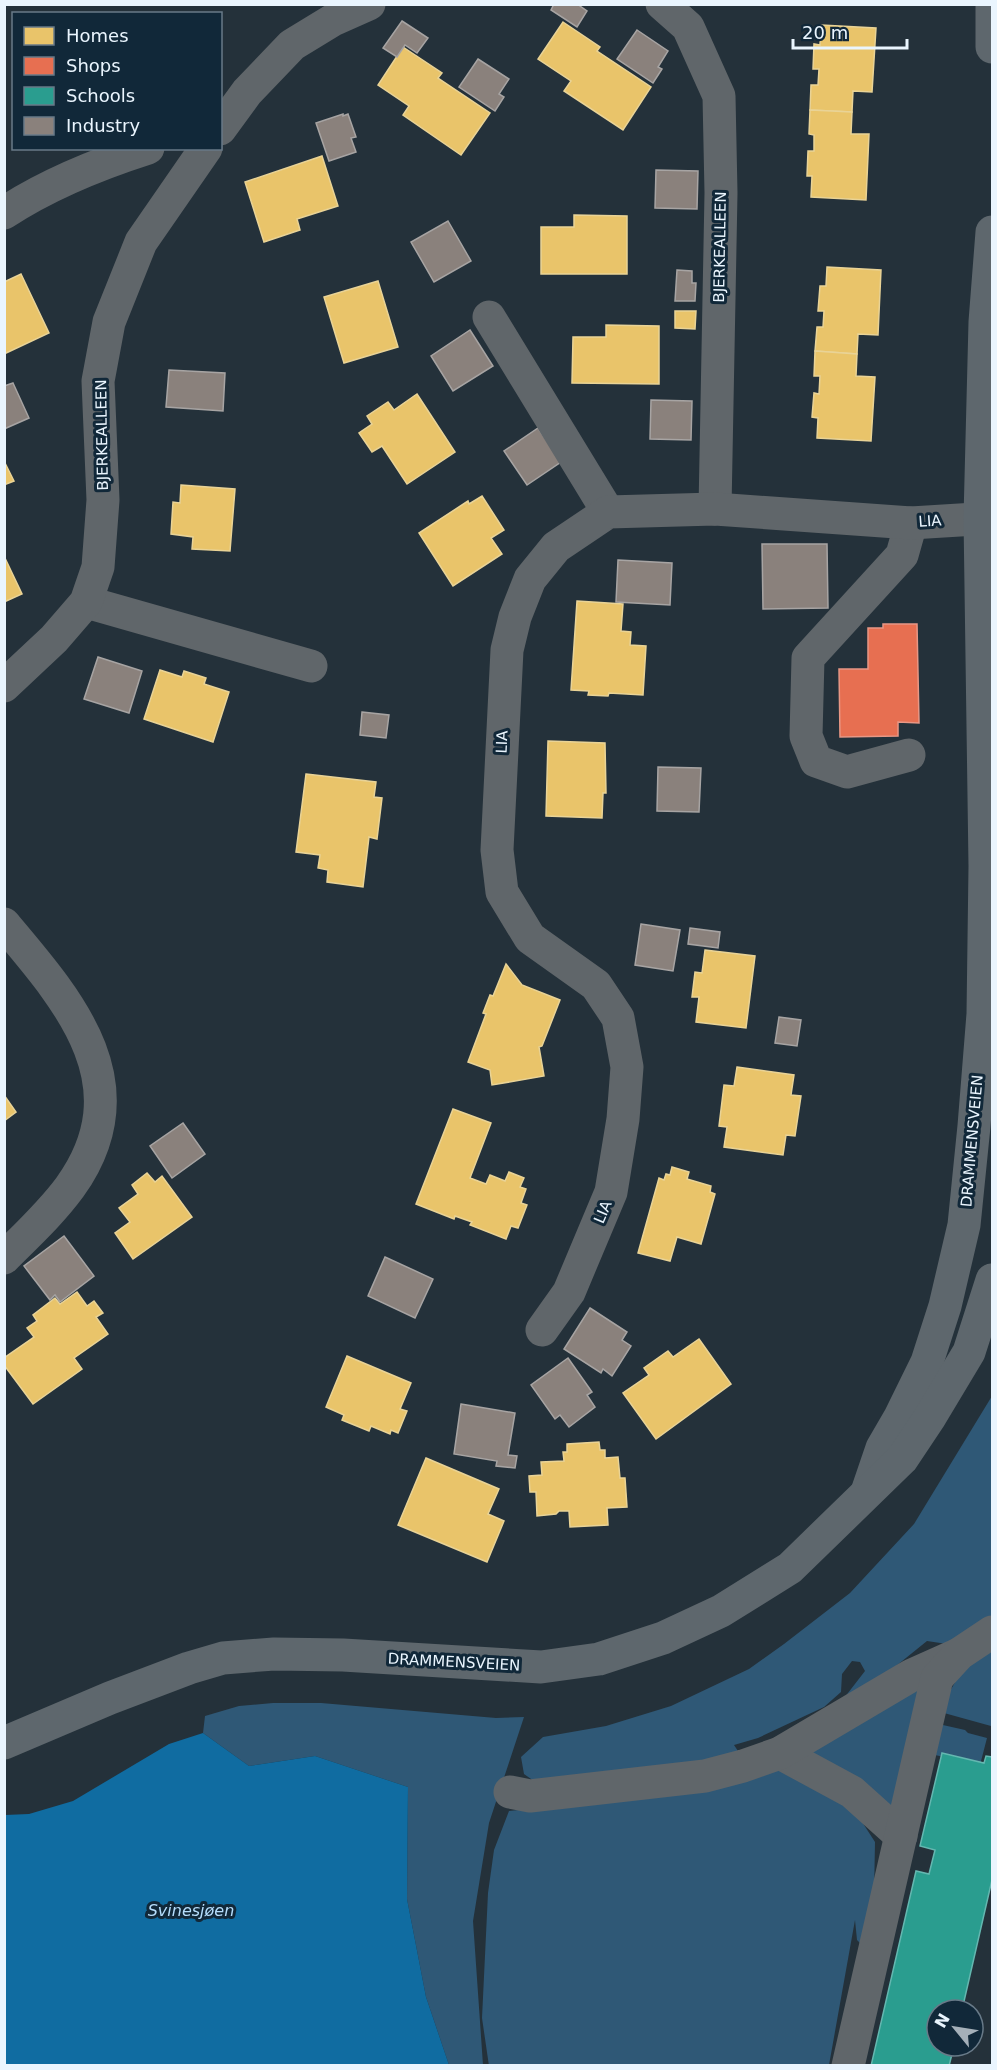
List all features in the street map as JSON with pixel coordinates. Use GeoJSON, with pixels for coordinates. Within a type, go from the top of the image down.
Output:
{"type":"FeatureCollection","features":[{"type":"Feature","properties":{"kind":"main road"},"geometry":{"type":"LineString","coordinates":[[992,4],[993,47]]}},
{"type":"Feature","properties":{"kind":"main road","name":"DRAMMENSVEIEN"},"geometry":{"type":"LineString","coordinates":[[867,1492],[882,1448],[927,1362],[945,1306],[964,1225],[988,1014],[985,866],[985,322],[993,232]]}},
{"type":"Feature","properties":{"kind":"main road","name":"DRAMMENSVEIEN"},"geometry":{"type":"LineString","coordinates":[[4,1743],[110,1698],[189,1668],[223,1658],[274,1654],[342,1655],[541,1667],[600,1659],[663,1638],[731,1605],[790,1568],[902,1459],[930,1418],[969,1352],[993,1280]]}},
{"type":"Feature","properties":{"kind":"street"},"geometry":{"type":"LineString","coordinates":[[222,126],[247,92],[292,45],[333,20],[369,4]]}},
{"type":"Feature","properties":{"kind":"street","name":"BJERKEALLEEN"},"geometry":{"type":"LineString","coordinates":[[662,4],[688,27],[719,96],[721,193],[715,509]]}},
{"type":"Feature","properties":{"kind":"street"},"geometry":{"type":"LineString","coordinates":[[4,213],[29,197],[111,160],[142,150]]}},
{"type":"Feature","properties":{"kind":"street","name":"BJERKEALLEEN"},"geometry":{"type":"LineString","coordinates":[[4,686],[54,639],[86,602],[98,567],[103,500],[98,381],[109,322],[141,242],[205,150]]}},
{"type":"Feature","properties":{"kind":"street"},"geometry":{"type":"LineString","coordinates":[[489,317],[608,512]]}},
{"type":"Feature","properties":{"kind":"street","name":"LIA"},"geometry":{"type":"LineString","coordinates":[[542,1330],[569,1292],[611,1192],[623,1119],[627,1066],[618,1018],[596,985],[530,938],[502,892],[497,850],[507,650],[515,617],[530,579],[556,547],[608,512],[715,509],[910,523],[986,518]]}},
{"type":"Feature","properties":{"kind":"street"},"geometry":{"type":"LineString","coordinates":[[909,754],[847,772],[816,761],[806,736],[808,658],[902,555],[910,523]]}},
{"type":"Feature","properties":{"kind":"street"},"geometry":{"type":"LineString","coordinates":[[86,602],[311,666]]}},
{"type":"Feature","properties":{"kind":"street"},"geometry":{"type":"LineString","coordinates":[[4,924],[54,984],[78,1019],[92,1051],[102,1099],[94,1142],[71,1185],[40,1222],[4,1258]]}},
{"type":"Feature","properties":{"kind":"street"},"geometry":{"type":"LineString","coordinates":[[510,1792],[530,1796],[705,1776],[780,1753],[912,1674],[959,1654],[993,1632]]}},
{"type":"Feature","properties":{"kind":"street"},"geometry":{"type":"LineString","coordinates":[[848,2066],[937,1678],[959,1654]]}},
{"type":"Feature","properties":{"kind":"street"},"geometry":{"type":"LineString","coordinates":[[780,1753],[852,1792],[901,1836]]}},
{"type":"Feature","properties":{"kind":"shaded area"},"geometry":{"type":"Polygon","coordinates":[[[992,1396],[992,1627],[947,1644],[927,1641],[865,1691],[841,1702],[865,1671],[860,1662],[852,1661],[842,1674],[841,1692],[824,1707],[758,1738],[734,1745],[744,1760],[541,1786],[524,1774],[521,1757],[543,1737],[606,1726],[671,1706],[749,1669],[850,1593],[914,1524],[992,1396]]]}},
{"type":"Feature","properties":{"kind":"shaded area"},"geometry":{"type":"Polygon","coordinates":[[[992,1641],[991,1726],[944,1713],[940,1708],[967,1662],[992,1641]]]}},
{"type":"Feature","properties":{"kind":"shaded area"},"geometry":{"type":"Polygon","coordinates":[[[923,1677],[893,1817],[804,1748],[923,1677]]]}},
{"type":"Feature","properties":{"kind":"shaded area"},"geometry":{"type":"Polygon","coordinates":[[[321,1703],[496,1718],[524,1717],[489,1823],[473,1921],[483,2065],[449,2065],[426,1997],[407,1899],[408,1787],[315,1756],[249,1766],[203,1733],[205,1716],[239,1706],[321,1703]]]}},
{"type":"Feature","properties":{"kind":"shaded area"},"geometry":{"type":"Polygon","coordinates":[[[934,1723],[987,1738],[980,1765],[935,1755],[934,1723]]]}},
{"type":"Feature","properties":{"kind":"shaded area"},"geometry":{"type":"Polygon","coordinates":[[[768,1768],[800,1775],[855,1811],[875,1842],[874,1895],[861,1944],[857,1940],[855,1920],[829,2065],[489,2066],[482,2018],[488,1893],[494,1850],[509,1811],[596,1802],[768,1768]]]}},
{"type":"Feature","properties":{"kind":"water","name":"Svinesjøen"},"geometry":{"type":"Polygon","coordinates":[[[203,1733],[249,1766],[315,1756],[408,1787],[407,1899],[426,1997],[449,2065],[5,2065],[5,1815],[29,1814],[73,1801],[169,1744],[203,1733]]]}},
{"type":"Feature","properties":{"kind":"building: Homes"},"geometry":{"type":"Polygon","coordinates":[[[563,22],[600,47],[597,51],[651,87],[623,130],[564,91],[571,81],[538,59],[563,22]]]}},
{"type":"Feature","properties":{"kind":"building: Homes"},"geometry":{"type":"Polygon","coordinates":[[[821,25],[876,28],[872,92],[853,91],[852,112],[810,110],[811,85],[818,85],[819,69],[813,69],[814,44],[820,45],[821,25]]]}},
{"type":"Feature","properties":{"kind":"building: Homes"},"geometry":{"type":"Polygon","coordinates":[[[403,47],[442,73],[438,78],[490,113],[461,155],[403,115],[409,106],[378,85],[403,47]]]}},
{"type":"Feature","properties":{"kind":"building: Homes"},"geometry":{"type":"Polygon","coordinates":[[[810,110],[852,112],[851,134],[869,134],[866,200],[811,197],[812,176],[807,176],[808,151],[814,151],[814,135],[809,134],[810,110]]]}},
{"type":"Feature","properties":{"kind":"building: Homes"},"geometry":{"type":"Polygon","coordinates":[[[322,156],[338,206],[297,219],[300,230],[264,242],[245,182],[322,156]]]}},
{"type":"Feature","properties":{"kind":"building: Homes"},"geometry":{"type":"Polygon","coordinates":[[[574,215],[627,216],[627,274],[541,274],[541,227],[574,227],[574,215]]]}},
{"type":"Feature","properties":{"kind":"building: Homes"},"geometry":{"type":"Polygon","coordinates":[[[827,267],[881,270],[878,335],[858,334],[857,354],[815,351],[817,327],[823,327],[824,311],[818,311],[820,286],[826,286],[827,267]]]}},
{"type":"Feature","properties":{"kind":"building: Homes"},"geometry":{"type":"Polygon","coordinates":[[[21,274],[49,333],[4,354],[4,282],[21,274]]]}},
{"type":"Feature","properties":{"kind":"building: Homes"},"geometry":{"type":"Polygon","coordinates":[[[378,281],[398,347],[344,363],[324,297],[378,281]]]}},
{"type":"Feature","properties":{"kind":"building: Homes"},"geometry":{"type":"Polygon","coordinates":[[[675,311],[696,311],[695,329],[675,328],[675,311]]]}},
{"type":"Feature","properties":{"kind":"building: Homes"},"geometry":{"type":"Polygon","coordinates":[[[606,325],[659,326],[659,384],[572,383],[573,337],[606,337],[606,325]]]}},
{"type":"Feature","properties":{"kind":"building: Homes"},"geometry":{"type":"Polygon","coordinates":[[[815,351],[857,354],[856,376],[875,377],[871,441],[817,438],[818,418],[812,417],[814,393],[819,394],[820,376],[814,376],[815,351]]]}},
{"type":"Feature","properties":{"kind":"building: Homes"},"geometry":{"type":"Polygon","coordinates":[[[417,394],[455,452],[407,484],[382,446],[372,452],[359,433],[372,424],[367,416],[388,402],[394,410],[417,394]]]}},
{"type":"Feature","properties":{"kind":"building: Homes"},"geometry":{"type":"Polygon","coordinates":[[[4,461],[14,481],[4,485],[4,461]]]}},
{"type":"Feature","properties":{"kind":"building: Homes"},"geometry":{"type":"Polygon","coordinates":[[[181,485],[235,489],[230,551],[192,549],[193,537],[171,534],[173,502],[180,503],[181,485]]]}},
{"type":"Feature","properties":{"kind":"building: Homes"},"geometry":{"type":"Polygon","coordinates":[[[482,496],[504,530],[491,538],[502,554],[453,586],[419,533],[468,501],[469,504],[482,496]]]}},
{"type":"Feature","properties":{"kind":"building: Homes"},"geometry":{"type":"Polygon","coordinates":[[[4,556],[22,594],[4,602],[4,556]]]}},
{"type":"Feature","properties":{"kind":"building: Homes"},"geometry":{"type":"Polygon","coordinates":[[[577,601],[623,604],[621,631],[631,632],[630,645],[646,646],[643,695],[609,693],[608,696],[588,695],[589,691],[571,690],[577,601]]]}},
{"type":"Feature","properties":{"kind":"building: Homes"},"geometry":{"type":"Polygon","coordinates":[[[160,670],[182,677],[184,671],[206,678],[204,684],[229,692],[213,742],[144,719],[160,670]]]}},
{"type":"Feature","properties":{"kind":"building: Homes"},"geometry":{"type":"Polygon","coordinates":[[[548,741],[605,743],[606,793],[603,793],[602,818],[546,816],[548,741]]]}},
{"type":"Feature","properties":{"kind":"building: Homes"},"geometry":{"type":"Polygon","coordinates":[[[306,774],[376,782],[374,797],[382,798],[377,839],[369,837],[363,887],[327,882],[328,870],[318,868],[320,855],[296,852],[306,774]]]}},
{"type":"Feature","properties":{"kind":"building: Homes"},"geometry":{"type":"Polygon","coordinates":[[[705,950],[755,956],[746,1028],[696,1022],[699,997],[692,997],[695,972],[702,973],[705,950]]]}},
{"type":"Feature","properties":{"kind":"building: Homes"},"geometry":{"type":"Polygon","coordinates":[[[506,964],[522,985],[560,1000],[542,1046],[539,1047],[544,1076],[492,1085],[490,1070],[468,1062],[486,1014],[483,1013],[490,995],[493,996],[506,964]]]}},
{"type":"Feature","properties":{"kind":"building: Homes"},"geometry":{"type":"Polygon","coordinates":[[[737,1067],[794,1075],[791,1095],[801,1096],[795,1136],[786,1135],[783,1155],[724,1147],[727,1127],[719,1126],[724,1085],[734,1086],[737,1067]]]}},
{"type":"Feature","properties":{"kind":"building: Homes"},"geometry":{"type":"Polygon","coordinates":[[[4,1095],[16,1112],[4,1121],[4,1095]]]}},
{"type":"Feature","properties":{"kind":"building: Homes"},"geometry":{"type":"Polygon","coordinates":[[[453,1109],[491,1123],[470,1178],[486,1184],[490,1175],[505,1181],[509,1172],[524,1178],[520,1187],[526,1189],[521,1203],[527,1205],[518,1228],[511,1226],[506,1239],[470,1225],[472,1222],[455,1216],[454,1219],[416,1204],[453,1109]]]}},
{"type":"Feature","properties":{"kind":"building: Homes"},"geometry":{"type":"Polygon","coordinates":[[[672,1167],[689,1172],[687,1179],[711,1186],[710,1192],[715,1194],[701,1244],[677,1237],[670,1261],[638,1253],[659,1178],[664,1180],[666,1174],[670,1175],[672,1167]]]}},
{"type":"Feature","properties":{"kind":"building: Homes"},"geometry":{"type":"Polygon","coordinates":[[[147,1173],[155,1182],[162,1176],[192,1217],[133,1259],[115,1233],[130,1222],[119,1208],[138,1194],[132,1185],[147,1173]]]}},
{"type":"Feature","properties":{"kind":"building: Homes"},"geometry":{"type":"Polygon","coordinates":[[[77,1292],[87,1306],[94,1301],[103,1313],[96,1317],[108,1334],[74,1358],[82,1369],[33,1404],[4,1365],[4,1358],[34,1337],[27,1328],[37,1321],[33,1315],[55,1298],[60,1304],[77,1292]]]}},
{"type":"Feature","properties":{"kind":"building: Homes"},"geometry":{"type":"Polygon","coordinates":[[[699,1339],[731,1384],[656,1439],[623,1393],[649,1375],[644,1368],[668,1351],[673,1357],[699,1339]]]}},
{"type":"Feature","properties":{"kind":"building: Homes"},"geometry":{"type":"Polygon","coordinates":[[[347,1356],[411,1383],[400,1409],[407,1411],[398,1433],[391,1430],[390,1434],[371,1426],[369,1431],[342,1420],[344,1415],[326,1407],[347,1356]]]}},
{"type":"Feature","properties":{"kind":"building: Homes"},"geometry":{"type":"Polygon","coordinates":[[[599,1442],[600,1450],[605,1450],[605,1458],[618,1457],[620,1478],[625,1478],[627,1507],[607,1508],[608,1525],[570,1527],[569,1511],[537,1516],[536,1492],[530,1492],[529,1476],[542,1475],[541,1462],[564,1461],[563,1452],[567,1452],[567,1444],[599,1442]]]}},
{"type":"Feature","properties":{"kind":"building: Homes"},"geometry":{"type":"Polygon","coordinates":[[[426,1458],[499,1489],[488,1514],[504,1521],[487,1562],[398,1525],[426,1458]]]}},
{"type":"Feature","properties":{"kind":"building: Shops"},"geometry":{"type":"Polygon","coordinates":[[[883,624],[917,624],[919,723],[898,722],[898,736],[840,737],[839,669],[868,669],[868,628],[883,628],[883,624]]]}},
{"type":"Feature","properties":{"kind":"building: Schools"},"geometry":{"type":"Polygon","coordinates":[[[942,1753],[984,1763],[986,1756],[992,1757],[992,1880],[965,1998],[925,1998],[925,2058],[951,2058],[949,2066],[871,2066],[916,1871],[929,1874],[935,1850],[920,1846],[942,1753]]]}},
{"type":"Feature","properties":{"kind":"building: Industry"},"geometry":{"type":"Polygon","coordinates":[[[554,4],[577,4],[587,11],[577,27],[551,10],[554,4]]]}},
{"type":"Feature","properties":{"kind":"building: Industry"},"geometry":{"type":"Polygon","coordinates":[[[402,21],[428,38],[417,53],[405,45],[397,57],[383,48],[402,21]]]}},
{"type":"Feature","properties":{"kind":"building: Industry"},"geometry":{"type":"Polygon","coordinates":[[[637,30],[668,51],[658,67],[662,69],[653,83],[617,59],[637,30]]]}},
{"type":"Feature","properties":{"kind":"building: Industry"},"geometry":{"type":"Polygon","coordinates":[[[478,59],[509,79],[499,94],[504,97],[495,111],[459,87],[478,59]]]}},
{"type":"Feature","properties":{"kind":"building: Industry"},"geometry":{"type":"Polygon","coordinates":[[[343,114],[343,116],[348,114],[356,137],[351,138],[356,152],[329,161],[316,123],[343,114]]]}},
{"type":"Feature","properties":{"kind":"building: Industry"},"geometry":{"type":"Polygon","coordinates":[[[656,170],[698,171],[697,209],[655,208],[656,170]]]}},
{"type":"Feature","properties":{"kind":"building: Industry"},"geometry":{"type":"Polygon","coordinates":[[[448,221],[471,261],[434,282],[411,242],[448,221]]]}},
{"type":"Feature","properties":{"kind":"building: Industry"},"geometry":{"type":"Polygon","coordinates":[[[677,270],[692,271],[692,283],[696,283],[695,301],[675,301],[677,270]]]}},
{"type":"Feature","properties":{"kind":"building: Industry"},"geometry":{"type":"Polygon","coordinates":[[[470,330],[493,366],[453,391],[431,356],[470,330]]]}},
{"type":"Feature","properties":{"kind":"building: Industry"},"geometry":{"type":"Polygon","coordinates":[[[169,370],[225,373],[223,411],[166,407],[169,370]]]}},
{"type":"Feature","properties":{"kind":"building: Industry"},"geometry":{"type":"Polygon","coordinates":[[[13,383],[29,418],[4,429],[4,386],[13,383]]]}},
{"type":"Feature","properties":{"kind":"building: Industry"},"geometry":{"type":"Polygon","coordinates":[[[651,400],[692,401],[691,440],[650,439],[651,400]]]}},
{"type":"Feature","properties":{"kind":"building: Industry"},"geometry":{"type":"Polygon","coordinates":[[[538,428],[561,462],[527,485],[504,451],[538,428]]]}},
{"type":"Feature","properties":{"kind":"building: Industry"},"geometry":{"type":"Polygon","coordinates":[[[762,544],[827,544],[828,608],[763,609],[762,544]]]}},
{"type":"Feature","properties":{"kind":"building: Industry"},"geometry":{"type":"Polygon","coordinates":[[[618,560],[672,563],[670,605],[616,602],[618,560]]]}},
{"type":"Feature","properties":{"kind":"building: Industry"},"geometry":{"type":"Polygon","coordinates":[[[98,657],[142,671],[129,713],[84,699],[98,657]]]}},
{"type":"Feature","properties":{"kind":"building: Industry"},"geometry":{"type":"Polygon","coordinates":[[[362,712],[389,715],[386,738],[360,735],[362,712]]]}},
{"type":"Feature","properties":{"kind":"building: Industry"},"geometry":{"type":"Polygon","coordinates":[[[658,767],[701,768],[699,812],[657,811],[658,767]]]}},
{"type":"Feature","properties":{"kind":"building: Industry"},"geometry":{"type":"Polygon","coordinates":[[[641,924],[680,930],[673,971],[635,965],[641,924]]]}},
{"type":"Feature","properties":{"kind":"building: Industry"},"geometry":{"type":"Polygon","coordinates":[[[690,928],[720,932],[718,948],[688,944],[690,928]]]}},
{"type":"Feature","properties":{"kind":"building: Industry"},"geometry":{"type":"Polygon","coordinates":[[[779,1017],[801,1020],[797,1046],[775,1043],[779,1017]]]}},
{"type":"Feature","properties":{"kind":"building: Industry"},"geometry":{"type":"Polygon","coordinates":[[[183,1123],[205,1154],[172,1178],[150,1146],[183,1123]]]}},
{"type":"Feature","properties":{"kind":"building: Industry"},"geometry":{"type":"Polygon","coordinates":[[[64,1236],[94,1276],[60,1302],[55,1295],[50,1300],[24,1266],[64,1236]]]}},
{"type":"Feature","properties":{"kind":"building: Industry"},"geometry":{"type":"Polygon","coordinates":[[[385,1257],[433,1279],[415,1318],[368,1296],[385,1257]]]}},
{"type":"Feature","properties":{"kind":"building: Industry"},"geometry":{"type":"Polygon","coordinates":[[[590,1308],[627,1332],[622,1340],[631,1346],[612,1376],[603,1369],[601,1373],[564,1349],[590,1308]]]}},
{"type":"Feature","properties":{"kind":"building: Industry"},"geometry":{"type":"Polygon","coordinates":[[[568,1358],[592,1392],[587,1395],[595,1407],[569,1427],[560,1415],[555,1419],[531,1385],[568,1358]]]}},
{"type":"Feature","properties":{"kind":"building: Industry"},"geometry":{"type":"Polygon","coordinates":[[[461,1404],[515,1413],[508,1455],[517,1456],[515,1468],[496,1466],[497,1461],[454,1454],[461,1404]]]}}]}
